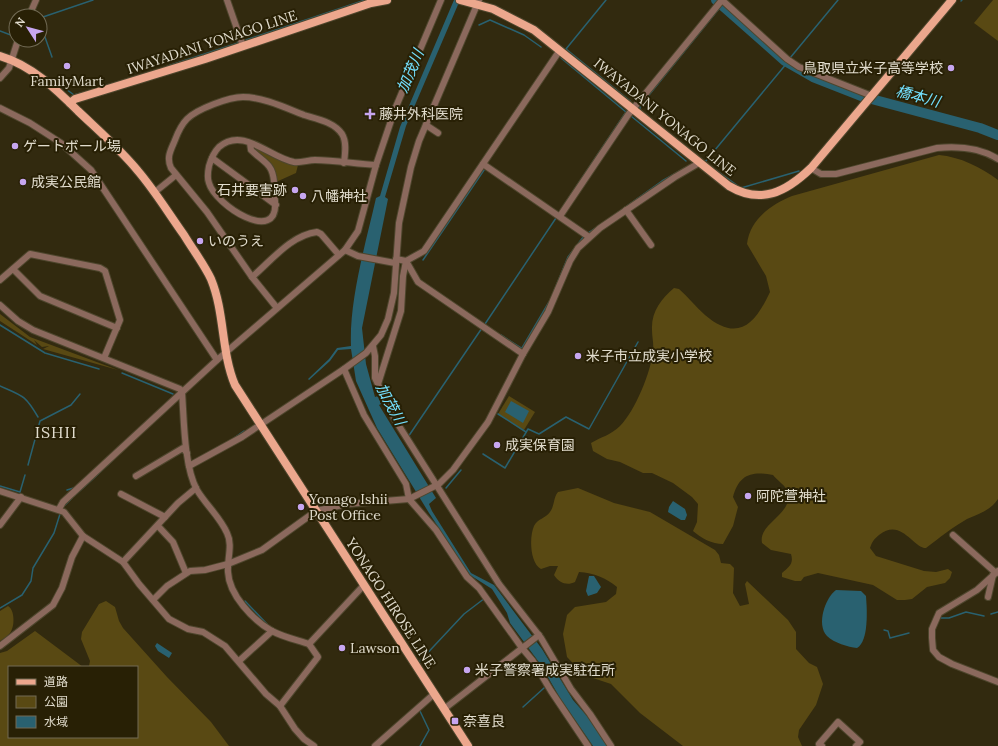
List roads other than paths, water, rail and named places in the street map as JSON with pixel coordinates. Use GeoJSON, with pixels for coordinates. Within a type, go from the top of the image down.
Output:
{"type":"FeatureCollection","features":[{"type":"Feature","properties":{"kind":"main road","name":"IWAYADANI YONAGO LINE"},"geometry":{"type":"LineString","coordinates":[[70,103],[75,99],[243,46],[371,3],[387,0]]}},
{"type":"Feature","properties":{"kind":"main road","name":"IWAYADANI YONAGO LINE"},"geometry":{"type":"LineString","coordinates":[[460,0],[475,2],[517,20],[534,30],[729,186],[739,192],[751,195],[765,195],[783,190],[797,181],[811,168],[952,0]]}},
{"type":"Feature","properties":{"kind":"main road","name":"YONAGO HIROSE LINE"},"geometry":{"type":"LineString","coordinates":[[0,56],[11,59],[41,77],[70,103],[138,170],[155,192],[202,262],[211,279],[217,303],[229,371],[234,386],[261,425],[468,746]]}},
{"type":"Feature","properties":{"kind":"street"},"geometry":{"type":"LineString","coordinates":[[227,0],[243,46]]}},
{"type":"Feature","properties":{"kind":"street"},"geometry":{"type":"LineString","coordinates":[[59,510],[63,502],[217,360],[226,354],[345,250],[358,231],[376,165],[395,109],[440,0]]}},
{"type":"Feature","properties":{"kind":"street"},"geometry":{"type":"LineString","coordinates":[[189,466],[261,425],[346,368],[373,346],[388,319],[394,293],[393,261],[411,167],[426,125],[475,2]]}},
{"type":"Feature","properties":{"kind":"street"},"geometry":{"type":"LineString","coordinates":[[560,216],[633,109],[721,2],[793,63],[870,98]]}},
{"type":"Feature","properties":{"kind":"street"},"geometry":{"type":"LineString","coordinates":[[0,78],[9,68],[15,48]]}},
{"type":"Feature","properties":{"kind":"street"},"geometry":{"type":"LineString","coordinates":[[345,250],[358,256],[393,261],[406,261],[424,251],[560,50]]}},
{"type":"Feature","properties":{"kind":"street"},"geometry":{"type":"LineString","coordinates":[[277,308],[252,277],[207,212],[176,175],[168,161],[181,126],[187,118],[207,107],[243,97],[258,99],[333,126],[344,138],[344,163]]}},
{"type":"Feature","properties":{"kind":"street"},"geometry":{"type":"LineString","coordinates":[[0,108],[61,142],[91,170],[217,360]]}},
{"type":"Feature","properties":{"kind":"street"},"geometry":{"type":"LineString","coordinates":[[426,125],[438,134]]}},
{"type":"Feature","properties":{"kind":"street"},"geometry":{"type":"LineString","coordinates":[[250,143],[251,150],[268,164],[271,169],[276,205],[275,215],[265,221],[250,220],[229,207],[212,190],[209,184],[208,171],[212,158],[217,149],[230,140],[242,140],[250,143],[293,162],[316,160],[376,165]]}},
{"type":"Feature","properties":{"kind":"street"},"geometry":{"type":"LineString","coordinates":[[811,168],[821,174],[836,174],[936,148],[954,146],[983,152],[998,159]]}},
{"type":"Feature","properties":{"kind":"street"},"geometry":{"type":"LineString","coordinates":[[212,158],[276,205]]}},
{"type":"Feature","properties":{"kind":"street"},"geometry":{"type":"LineString","coordinates":[[153,600],[167,586],[192,570],[205,570],[228,564],[262,550],[316,511],[347,504],[409,499],[434,488],[450,473],[488,422],[523,354],[548,312],[570,261],[578,248],[589,237],[626,210],[674,177],[699,163]]}},
{"type":"Feature","properties":{"kind":"street"},"geometry":{"type":"LineString","coordinates":[[483,164],[589,237]]}},
{"type":"Feature","properties":{"kind":"street"},"geometry":{"type":"LineString","coordinates":[[155,192],[176,175]]}},
{"type":"Feature","properties":{"kind":"street"},"geometry":{"type":"LineString","coordinates":[[626,210],[651,245]]}},
{"type":"Feature","properties":{"kind":"street"},"geometry":{"type":"LineString","coordinates":[[252,277],[296,239],[311,232],[317,232],[320,234],[339,255]]}},
{"type":"Feature","properties":{"kind":"street"},"geometry":{"type":"LineString","coordinates":[[0,280],[30,254],[100,268],[107,273],[120,314],[120,320],[104,358]]}},
{"type":"Feature","properties":{"kind":"street"},"geometry":{"type":"LineString","coordinates":[[406,261],[418,282],[523,354]]}},
{"type":"Feature","properties":{"kind":"street"},"geometry":{"type":"LineString","coordinates":[[378,384],[401,311],[403,276],[406,261]]}},
{"type":"Feature","properties":{"kind":"street"},"geometry":{"type":"LineString","coordinates":[[13,268],[40,296],[117,328]]}},
{"type":"Feature","properties":{"kind":"street"},"geometry":{"type":"LineString","coordinates":[[0,305],[18,321],[33,330],[180,389],[182,392],[189,466],[196,488],[227,532],[230,546],[228,564],[229,582],[238,598],[250,612],[272,631],[309,644],[318,658],[280,706]]}},
{"type":"Feature","properties":{"kind":"street"},"geometry":{"type":"LineString","coordinates":[[373,346],[375,356],[375,378],[394,418],[434,488],[499,584],[539,635],[571,691],[590,714],[611,746]]}},
{"type":"Feature","properties":{"kind":"street"},"geometry":{"type":"LineString","coordinates":[[346,368],[364,415],[406,484],[409,499],[436,530],[467,577],[479,588],[533,661],[558,702],[588,746]]}},
{"type":"Feature","properties":{"kind":"street"},"geometry":{"type":"LineString","coordinates":[[136,476],[183,448],[187,453]]}},
{"type":"Feature","properties":{"kind":"street"},"geometry":{"type":"LineString","coordinates":[[123,562],[165,517],[196,488]]}},
{"type":"Feature","properties":{"kind":"street"},"geometry":{"type":"LineString","coordinates":[[0,491],[64,512],[83,536],[123,562],[153,600],[174,623],[203,632],[225,646],[266,694],[280,706],[304,739],[314,746]]}},
{"type":"Feature","properties":{"kind":"street"},"geometry":{"type":"LineString","coordinates":[[121,494],[165,517]]}},
{"type":"Feature","properties":{"kind":"street"},"geometry":{"type":"LineString","coordinates":[[0,525],[21,497]]}},
{"type":"Feature","properties":{"kind":"street"},"geometry":{"type":"LineString","coordinates":[[158,526],[173,542],[186,573]]}},
{"type":"Feature","properties":{"kind":"street"},"geometry":{"type":"LineString","coordinates":[[953,535],[996,573]]}},
{"type":"Feature","properties":{"kind":"street"},"geometry":{"type":"LineString","coordinates":[[0,646],[53,605],[62,588],[72,557],[83,536]]}},
{"type":"Feature","properties":{"kind":"street"},"geometry":{"type":"LineString","coordinates":[[988,597],[996,573]]}},
{"type":"Feature","properties":{"kind":"street"},"geometry":{"type":"LineString","coordinates":[[996,573],[977,590],[939,613],[932,629],[932,638],[933,650],[939,657],[952,664],[998,682]]}},
{"type":"Feature","properties":{"kind":"street"},"geometry":{"type":"LineString","coordinates":[[309,644],[364,585]]}},
{"type":"Feature","properties":{"kind":"street"},"geometry":{"type":"LineString","coordinates":[[239,662],[272,631]]}},
{"type":"Feature","properties":{"kind":"street"},"geometry":{"type":"LineString","coordinates":[[444,709],[539,635]]}},
{"type":"Feature","properties":{"kind":"street"},"geometry":{"type":"LineString","coordinates":[[375,746],[434,694]]}},
{"type":"Feature","properties":{"kind":"street"},"geometry":{"type":"LineString","coordinates":[[822,746],[820,744],[838,722],[860,742],[856,746]]}},
{"type":"Feature","properties":{"kind":"water"},"geometry":{"type":"Polygon","coordinates":[[[454,0],[460,0],[406,126],[385,197],[388,199],[362,328],[366,364],[375,397],[378,396],[381,404],[379,405],[436,498],[429,504],[432,511],[471,573],[494,585],[542,649],[573,700],[587,716],[607,746],[593,746],[560,698],[541,665],[510,623],[507,613],[492,589],[470,575],[429,513],[377,428],[356,381],[351,349],[338,350],[330,361],[309,380],[308,379],[329,359],[337,348],[351,346],[351,328],[355,291],[376,198],[380,196],[400,127],[454,0]]]}},
{"type":"Feature","properties":{"kind":"water"},"geometry":{"type":"Polygon","coordinates":[[[511,401],[529,411],[523,423],[505,412],[511,401]]]}},
{"type":"Feature","properties":{"kind":"water"},"geometry":{"type":"Polygon","coordinates":[[[673,501],[685,509],[687,515],[685,520],[681,520],[668,512],[673,501]]]}},
{"type":"Feature","properties":{"kind":"water"},"geometry":{"type":"Polygon","coordinates":[[[589,576],[594,576],[601,587],[597,593],[588,596],[586,591],[589,576]]]}},
{"type":"Feature","properties":{"kind":"water"},"geometry":{"type":"Polygon","coordinates":[[[836,590],[861,591],[866,596],[867,616],[864,639],[857,648],[845,646],[833,641],[824,631],[822,619],[825,605],[836,590]]]}},
{"type":"Feature","properties":{"kind":"water"},"geometry":{"type":"Polygon","coordinates":[[[157,643],[172,653],[169,658],[158,651],[155,646],[157,643]]]}},
{"type":"Feature","properties":{"kind":"waterway"},"geometry":{"type":"LineString","coordinates":[[48,15],[93,0]]}},
{"type":"Feature","properties":{"kind":"waterway"},"geometry":{"type":"LineString","coordinates":[[246,40],[365,0]]}},
{"type":"Feature","properties":{"kind":"waterway"},"geometry":{"type":"LineString","coordinates":[[606,0],[566,49],[630,101]]}},
{"type":"Feature","properties":{"kind":"waterway","name":"橋本川"},"geometry":{"type":"LineString","coordinates":[[716,0],[785,61],[813,77],[864,97],[980,128],[998,135]]}},
{"type":"Feature","properties":{"kind":"waterway"},"geometry":{"type":"LineString","coordinates":[[790,58],[838,0]]}},
{"type":"Feature","properties":{"kind":"waterway"},"geometry":{"type":"LineString","coordinates":[[640,110],[640,106],[722,5]]}},
{"type":"Feature","properties":{"kind":"waterway"},"geometry":{"type":"LineString","coordinates":[[479,25],[490,20],[524,35],[541,47]]}},
{"type":"Feature","properties":{"kind":"waterway"},"geometry":{"type":"LineString","coordinates":[[0,31],[8,34]]}},
{"type":"Feature","properties":{"kind":"waterway"},"geometry":{"type":"LineString","coordinates":[[168,66],[238,43],[235,33]]}},
{"type":"Feature","properties":{"kind":"waterway"},"geometry":{"type":"LineString","coordinates":[[48,46],[52,57]]}},
{"type":"Feature","properties":{"kind":"waterway"},"geometry":{"type":"LineString","coordinates":[[561,58],[626,112],[564,205]]}},
{"type":"Feature","properties":{"kind":"waterway"},"geometry":{"type":"LineString","coordinates":[[705,162],[787,63]]}},
{"type":"Feature","properties":{"kind":"waterway"},"geometry":{"type":"LineString","coordinates":[[62,86],[74,95],[81,93]]}},
{"type":"Feature","properties":{"kind":"waterway"},"geometry":{"type":"LineString","coordinates":[[631,116],[686,161]]}},
{"type":"Feature","properties":{"kind":"waterway"},"geometry":{"type":"LineString","coordinates":[[710,166],[741,188],[799,171]]}},
{"type":"Feature","properties":{"kind":"waterway"},"geometry":{"type":"LineString","coordinates":[[603,223],[662,181],[685,168]]}},
{"type":"Feature","properties":{"kind":"waterway"},"geometry":{"type":"LineString","coordinates":[[423,260],[484,170]]}},
{"type":"Feature","properties":{"kind":"waterway"},"geometry":{"type":"LineString","coordinates":[[485,324],[556,218]]}},
{"type":"Feature","properties":{"kind":"waterway"},"geometry":{"type":"LineString","coordinates":[[588,233],[597,227]]}},
{"type":"Feature","properties":{"kind":"waterway"},"geometry":{"type":"LineString","coordinates":[[554,291],[568,257],[584,236]]}},
{"type":"Feature","properties":{"kind":"waterway"},"geometry":{"type":"LineString","coordinates":[[522,348],[549,302]]}},
{"type":"Feature","properties":{"kind":"waterway"},"geometry":{"type":"LineString","coordinates":[[0,325],[45,353],[99,369]]}},
{"type":"Feature","properties":{"kind":"waterway"},"geometry":{"type":"LineString","coordinates":[[408,437],[482,328]]}},
{"type":"Feature","properties":{"kind":"waterway"},"geometry":{"type":"LineString","coordinates":[[501,335],[521,348]]}},
{"type":"Feature","properties":{"kind":"waterway"},"geometry":{"type":"LineString","coordinates":[[483,454],[505,468],[528,429],[539,434],[566,417],[589,429],[638,342]]}},
{"type":"Feature","properties":{"kind":"waterway"},"geometry":{"type":"LineString","coordinates":[[122,373],[173,394]]}},
{"type":"Feature","properties":{"kind":"waterway"},"geometry":{"type":"LineString","coordinates":[[0,386],[23,397],[30,404],[38,417]]}},
{"type":"Feature","properties":{"kind":"waterway"},"geometry":{"type":"LineString","coordinates":[[28,465],[40,421],[71,405],[80,394]]}},
{"type":"Feature","properties":{"kind":"waterway"},"geometry":{"type":"LineString","coordinates":[[498,414],[526,432]]}},
{"type":"Feature","properties":{"kind":"waterway"},"geometry":{"type":"LineString","coordinates":[[234,438],[244,431]]}},
{"type":"Feature","properties":{"kind":"waterway"},"geometry":{"type":"LineString","coordinates":[[95,477],[117,456]]}},
{"type":"Feature","properties":{"kind":"waterway"},"geometry":{"type":"LineString","coordinates":[[446,488],[461,470]]}},
{"type":"Feature","properties":{"kind":"waterway"},"geometry":{"type":"LineString","coordinates":[[0,486],[20,492],[25,475]]}},
{"type":"Feature","properties":{"kind":"waterway"},"geometry":{"type":"LineString","coordinates":[[74,496],[94,478]]}},
{"type":"Feature","properties":{"kind":"waterway"},"geometry":{"type":"LineString","coordinates":[[67,490],[77,487]]}},
{"type":"Feature","properties":{"kind":"waterway"},"geometry":{"type":"LineString","coordinates":[[65,505],[72,498]]}},
{"type":"Feature","properties":{"kind":"waterway"},"geometry":{"type":"LineString","coordinates":[[0,608],[22,595],[31,581],[33,568],[54,533],[60,514]]}},
{"type":"Feature","properties":{"kind":"waterway"},"geometry":{"type":"LineString","coordinates":[[420,661],[464,614],[485,598]]}},
{"type":"Feature","properties":{"kind":"waterway"},"geometry":{"type":"LineString","coordinates":[[245,601],[267,624]]}},
{"type":"Feature","properties":{"kind":"waterway"},"geometry":{"type":"LineString","coordinates":[[938,618],[949,618],[966,612],[984,616]]}},
{"type":"Feature","properties":{"kind":"waterway"},"geometry":{"type":"LineString","coordinates":[[991,614],[998,612]]}},
{"type":"Feature","properties":{"kind":"waterway"},"geometry":{"type":"LineString","coordinates":[[884,630],[888,631],[890,638],[909,633]]}},
{"type":"Feature","properties":{"kind":"waterway"},"geometry":{"type":"LineString","coordinates":[[523,707],[544,688]]}},
{"type":"Feature","properties":{"kind":"waterway"},"geometry":{"type":"LineString","coordinates":[[419,709],[429,730],[420,746]]}},
{"type":"Feature","properties":{"kind":"place","name":"FamilyMart"},"geometry":{"type":"Point","coordinates":[67,66]}},
{"type":"Feature","properties":{"kind":"place","name":"鳥取県立米子高等学校"},"geometry":{"type":"Point","coordinates":[951,68]}},
{"type":"Feature","properties":{"kind":"place","name":"藤井外科医院"},"geometry":{"type":"Point","coordinates":[370,114]}},
{"type":"Feature","properties":{"kind":"place","name":"ゲートボール場"},"geometry":{"type":"Point","coordinates":[15,146]}},
{"type":"Feature","properties":{"kind":"place","name":"成実公民館"},"geometry":{"type":"Point","coordinates":[23,182]}},
{"type":"Feature","properties":{"kind":"place","name":"石井要害跡"},"geometry":{"type":"Point","coordinates":[295,190]}},
{"type":"Feature","properties":{"kind":"place","name":"八幡神社"},"geometry":{"type":"Point","coordinates":[303,196]}},
{"type":"Feature","properties":{"kind":"place","name":"いのうえ"},"geometry":{"type":"Point","coordinates":[200,241]}},
{"type":"Feature","properties":{"kind":"place","name":"米子市立成実小学校"},"geometry":{"type":"Point","coordinates":[578,356]}},
{"type":"Feature","properties":{"kind":"place","name":"成実保育園"},"geometry":{"type":"Point","coordinates":[497,445]}},
{"type":"Feature","properties":{"kind":"place","name":"阿陀萱神社"},"geometry":{"type":"Point","coordinates":[748,496]}},
{"type":"Feature","properties":{"kind":"place","name":"Yonago Ishii Post Office"},"geometry":{"type":"Point","coordinates":[301,507]}},
{"type":"Feature","properties":{"kind":"place","name":"Lawson"},"geometry":{"type":"Point","coordinates":[342,648]}},
{"type":"Feature","properties":{"kind":"place","name":"米子警察署成実駐在所"},"geometry":{"type":"Point","coordinates":[467,670]}},
{"type":"Feature","properties":{"kind":"place","name":"奈喜良"},"geometry":{"type":"Point","coordinates":[455,721]}},
{"type":"Feature","properties":{"kind":"district","name":"ISHII"},"geometry":{"type":"Point","coordinates":[56,432]}},
{"type":"Feature","properties":{"kind":"water label","name":"加茂川"},"geometry":{"type":"Point","coordinates":[410,71]}},
{"type":"Feature","properties":{"kind":"water label","name":"加茂川"},"geometry":{"type":"Point","coordinates":[391,404]}}]}
